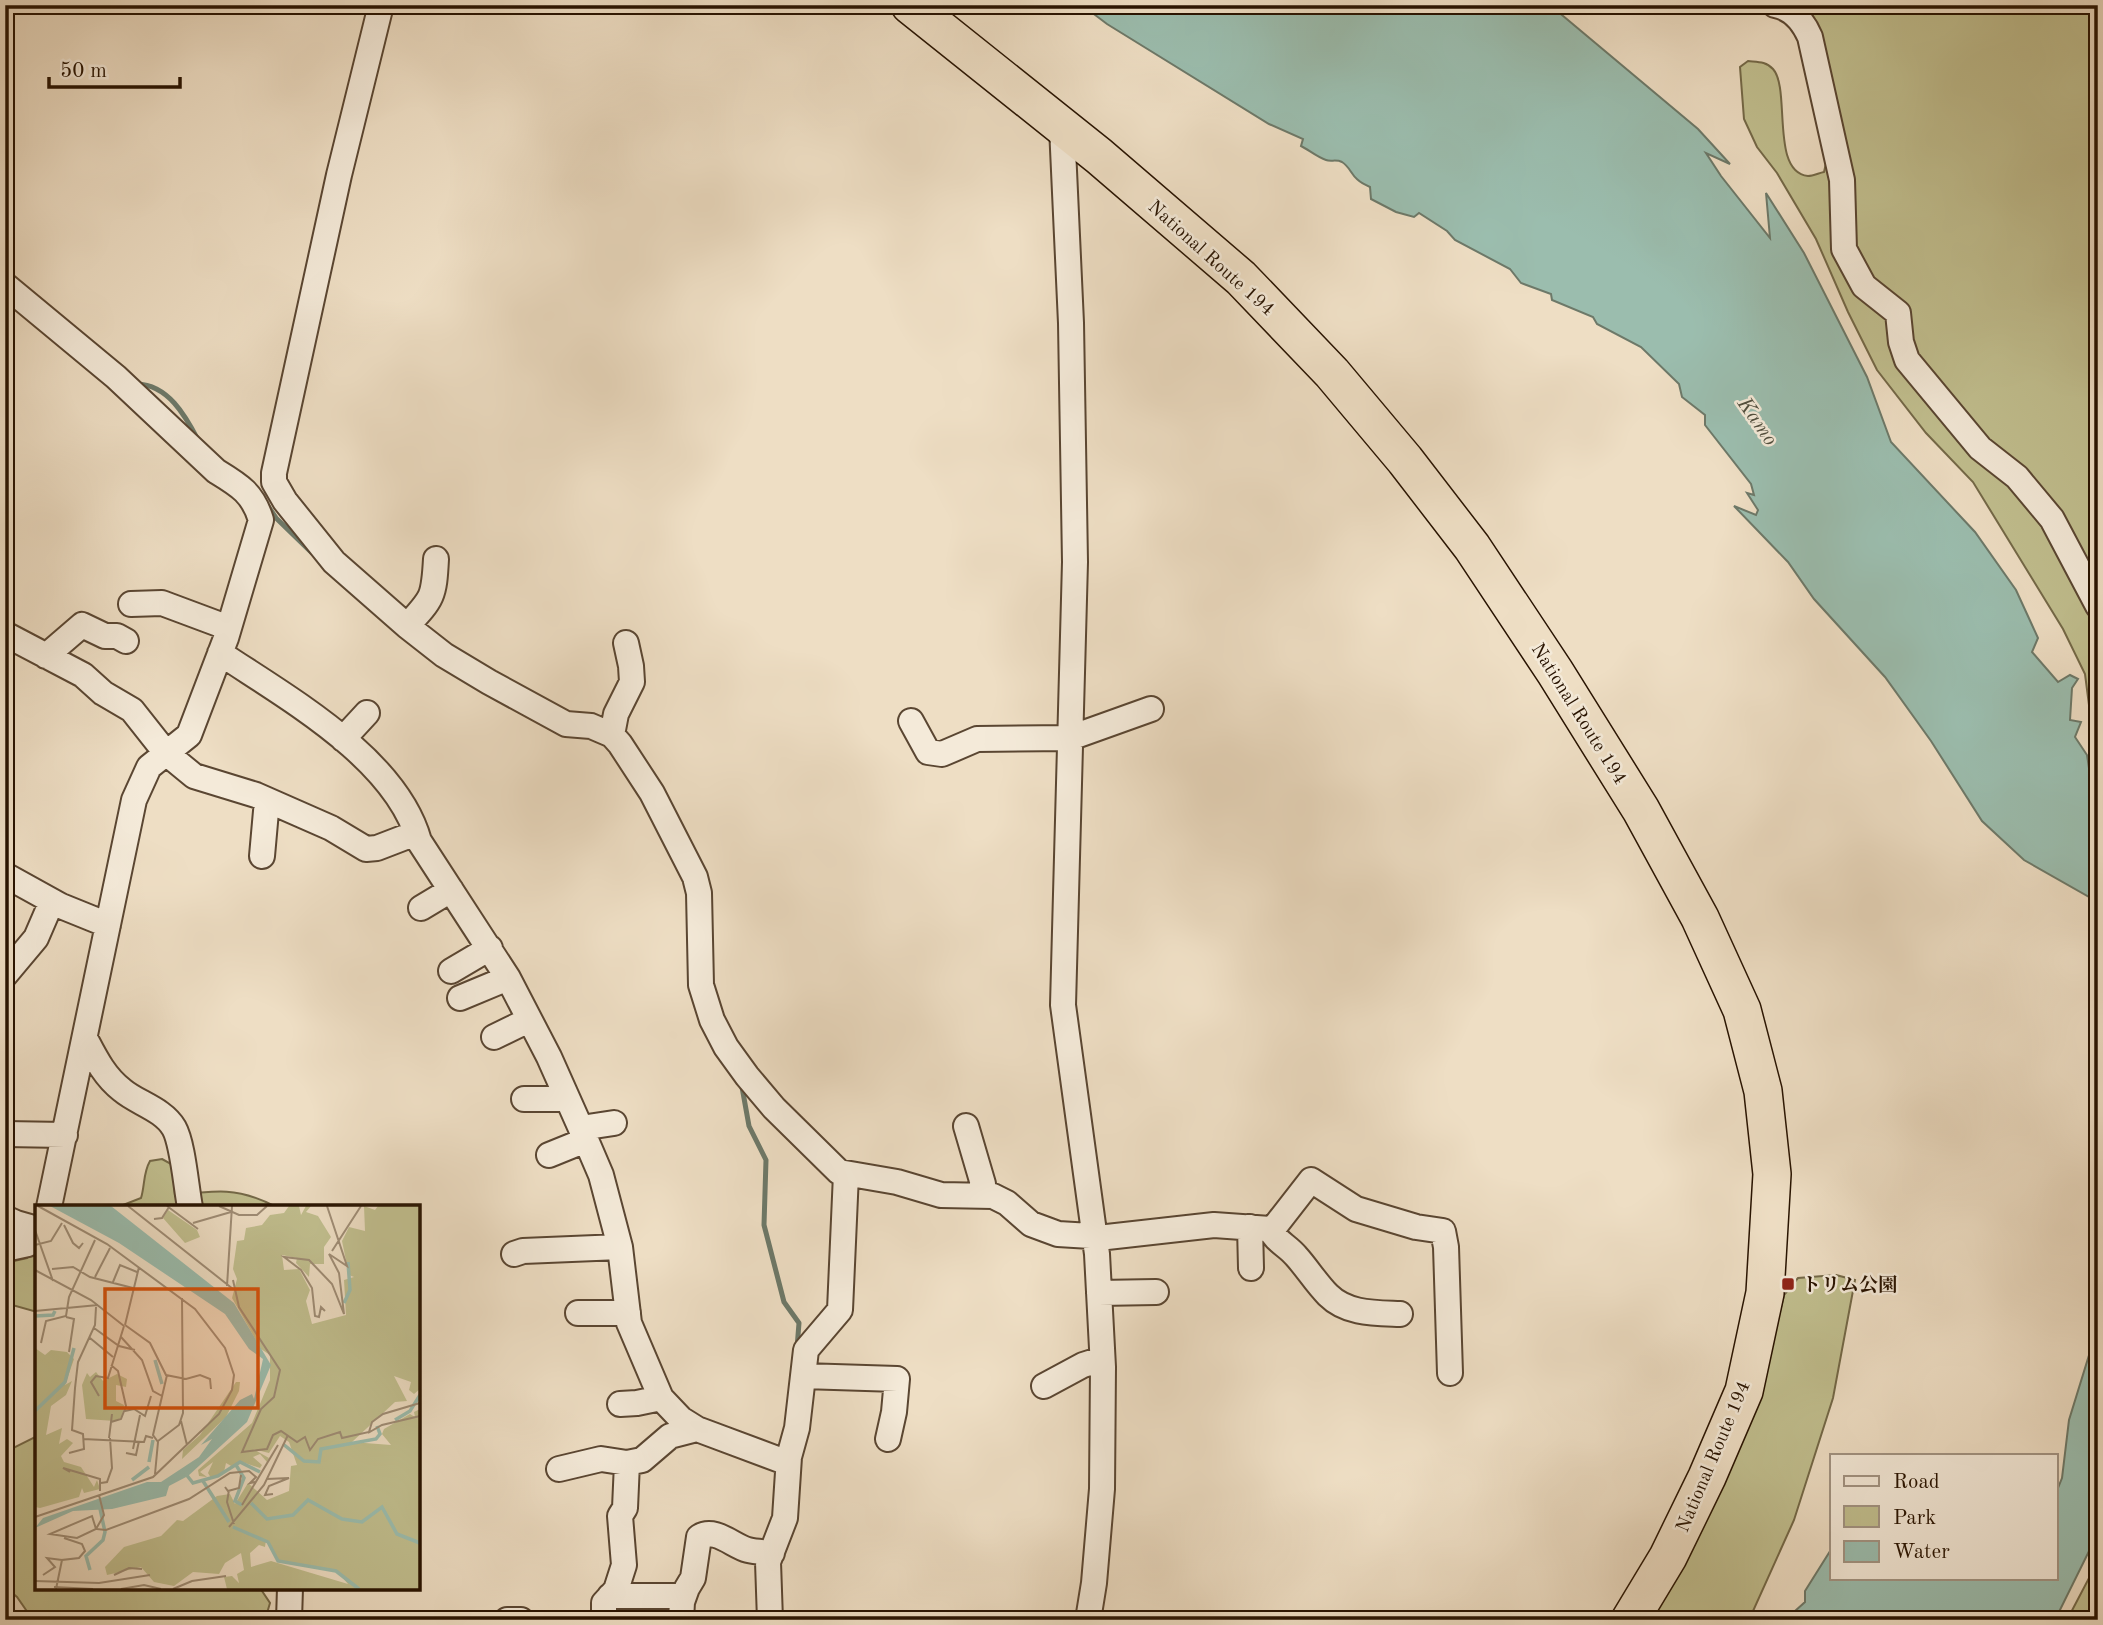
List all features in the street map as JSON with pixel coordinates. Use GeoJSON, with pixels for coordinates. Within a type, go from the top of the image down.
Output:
{"type":"FeatureCollection","features":[{"type":"Feature","properties":{"kind":"highway","name":"National Route 194"},"geometry":{"type":"LineString","coordinates":[[910,5],[1062,127],[1241,278],[1332,373],[1405,460],[1472,547],[1555,672],[1641,810],[1700,918],[1742,1010],[1763,1091],[1772,1174],[1765,1293],[1744,1391],[1707,1477],[1668,1557],[1630,1620]]}},
{"type":"Feature","properties":{"kind":"street"},"geometry":{"type":"LineString","coordinates":[[49,1205],[134,800],[149,767],[189,735],[229,628],[274,473],[339,175],[381,5]]}},
{"type":"Feature","properties":{"kind":"street"},"geometry":{"type":"LineString","coordinates":[[1775,5],[1782,6],[1804,23],[1810,37],[1842,180],[1844,249],[1864,286],[1898,313],[1901,342],[1907,360],[1980,448],[2017,477],[2052,519],[2098,606]]}},
{"type":"Feature","properties":{"kind":"street"},"geometry":{"type":"LineString","coordinates":[[1062,127],[1071,323],[1075,562],[1063,1006],[1094,1237],[1102,1359],[1102,1489],[1088,1620]]}},
{"type":"Feature","properties":{"kind":"street"},"geometry":{"type":"LineString","coordinates":[[5,285],[116,377],[216,471],[267,496],[334,562],[444,655],[566,724],[591,726],[612,736],[620,744],[652,793],[695,877],[699,893],[701,985],[712,1020],[726,1047],[774,1108],[839,1172],[897,1182],[941,1195],[993,1196],[1007,1203],[1042,1230],[1094,1237],[1214,1225],[1260,1228],[1276,1225],[1311,1180],[1356,1209],[1416,1227],[1443,1231],[1451,1373]]}},
{"type":"Feature","properties":{"kind":"street"},"geometry":{"type":"LineString","coordinates":[[407,626],[430,601],[435,591],[436,559]]}},
{"type":"Feature","properties":{"kind":"street"},"geometry":{"type":"LineString","coordinates":[[131,604],[162,603],[229,628]]}},
{"type":"Feature","properties":{"kind":"street"},"geometry":{"type":"LineString","coordinates":[[47,656],[82,625],[105,636],[117,636],[126,641]]}},
{"type":"Feature","properties":{"kind":"street"},"geometry":{"type":"LineString","coordinates":[[5,634],[83,676],[103,693],[132,710],[166,753],[194,776],[267,800],[331,828],[366,849],[377,848],[416,833]]}},
{"type":"Feature","properties":{"kind":"street"},"geometry":{"type":"LineString","coordinates":[[612,736],[616,714],[632,682],[625,643]]}},
{"type":"Feature","properties":{"kind":"street"},"geometry":{"type":"LineString","coordinates":[[220,653],[310,713],[353,747],[389,786],[403,804],[419,841],[508,978],[601,1175],[620,1247],[629,1323],[661,1398],[681,1419],[697,1429],[788,1463]]}},
{"type":"Feature","properties":{"kind":"street"},"geometry":{"type":"LineString","coordinates":[[911,721],[928,752],[942,754],[977,739],[1070,738],[1151,709]]}},
{"type":"Feature","properties":{"kind":"street"},"geometry":{"type":"LineString","coordinates":[[343,739],[367,713]]}},
{"type":"Feature","properties":{"kind":"street"},"geometry":{"type":"LineString","coordinates":[[262,856],[267,800]]}},
{"type":"Feature","properties":{"kind":"street"},"geometry":{"type":"LineString","coordinates":[[5,875],[52,901],[108,925]]}},
{"type":"Feature","properties":{"kind":"street"},"geometry":{"type":"LineString","coordinates":[[421,908],[451,890]]}},
{"type":"Feature","properties":{"kind":"street"},"geometry":{"type":"LineString","coordinates":[[5,975],[36,938],[52,901]]}},
{"type":"Feature","properties":{"kind":"street"},"geometry":{"type":"LineString","coordinates":[[451,971],[489,948]]}},
{"type":"Feature","properties":{"kind":"street"},"geometry":{"type":"LineString","coordinates":[[460,998],[508,978]]}},
{"type":"Feature","properties":{"kind":"street"},"geometry":{"type":"LineString","coordinates":[[494,1037],[529,1020]]}},
{"type":"Feature","properties":{"kind":"street"},"geometry":{"type":"LineString","coordinates":[[85,1038],[111,1080],[163,1117],[173,1128],[190,1205]]}},
{"type":"Feature","properties":{"kind":"street"},"geometry":{"type":"LineString","coordinates":[[524,1099],[567,1099]]}},
{"type":"Feature","properties":{"kind":"street"},"geometry":{"type":"LineString","coordinates":[[549,1155],[583,1134],[614,1123]]}},
{"type":"Feature","properties":{"kind":"street"},"geometry":{"type":"LineString","coordinates":[[966,1126],[983,1184],[983,1196]]}},
{"type":"Feature","properties":{"kind":"street"},"geometry":{"type":"LineString","coordinates":[[5,1134],[65,1135]]}},
{"type":"Feature","properties":{"kind":"street"},"geometry":{"type":"LineString","coordinates":[[770,1620],[768,1562],[785,1518],[788,1463],[797,1428],[806,1350],[840,1310],[846,1174]]}},
{"type":"Feature","properties":{"kind":"street"},"geometry":{"type":"LineString","coordinates":[[5,1218],[35,1229]]}},
{"type":"Feature","properties":{"kind":"street"},"geometry":{"type":"LineString","coordinates":[[1251,1268],[1260,1228]]}},
{"type":"Feature","properties":{"kind":"street"},"geometry":{"type":"LineString","coordinates":[[1260,1228],[1294,1254],[1327,1294],[1339,1304],[1362,1312],[1400,1314]]}},
{"type":"Feature","properties":{"kind":"street"},"geometry":{"type":"LineString","coordinates":[[5,1249],[28,1244],[35,1233]]}},
{"type":"Feature","properties":{"kind":"street"},"geometry":{"type":"LineString","coordinates":[[514,1254],[523,1251],[620,1247]]}},
{"type":"Feature","properties":{"kind":"street"},"geometry":{"type":"LineString","coordinates":[[1099,1293],[1156,1292]]}},
{"type":"Feature","properties":{"kind":"street"},"geometry":{"type":"LineString","coordinates":[[578,1313],[628,1313]]}},
{"type":"Feature","properties":{"kind":"street"},"geometry":{"type":"LineString","coordinates":[[1044,1386],[1083,1364],[1102,1359]]}},
{"type":"Feature","properties":{"kind":"street"},"geometry":{"type":"LineString","coordinates":[[803,1376],[897,1379],[888,1439]]}},
{"type":"Feature","properties":{"kind":"street"},"geometry":{"type":"LineString","coordinates":[[620,1404],[637,1404],[661,1398]]}},
{"type":"Feature","properties":{"kind":"street"},"geometry":{"type":"LineString","coordinates":[[559,1469],[589,1454],[628,1463],[642,1460],[670,1436],[697,1429]]}},
{"type":"Feature","properties":{"kind":"street"},"geometry":{"type":"LineString","coordinates":[[628,1463],[625,1508],[620,1516],[624,1565],[607,1608],[682,1608],[693,1578],[699,1537],[705,1533],[710,1522],[748,1550],[772,1553]]}},
{"type":"Feature","properties":{"kind":"street"},"geometry":{"type":"LineString","coordinates":[[289,1620],[290,1590]]}},
{"type":"Feature","properties":{"kind":"street"},"geometry":{"type":"LineString","coordinates":[[507,1620],[521,1620]]}},
{"type":"Feature","properties":{"kind":"green space"},"geometry":{"type":"Polygon","coordinates":[[[1802,5],[2098,5],[2098,732],[2089,705],[2085,674],[2063,629],[1973,482],[1926,433],[1877,370],[1816,239],[1777,173],[1757,147],[1744,119],[1740,67],[1748,61],[1764,63],[1773,69],[1778,79],[1789,160],[1796,171],[1808,176],[1824,172],[1827,159],[1802,5]]]}},
{"type":"Feature","properties":{"kind":"green space"},"geometry":{"type":"Polygon","coordinates":[[[162,1159],[173,1165],[175,1196],[202,1192],[238,1193],[272,1205],[123,1205],[141,1198],[150,1161],[162,1159]]]}},
{"type":"Feature","properties":{"kind":"green space"},"geometry":{"type":"Polygon","coordinates":[[[35,1248],[35,1311],[5,1303],[5,1263],[27,1258],[35,1248]]]}},
{"type":"Feature","properties":{"kind":"green space"},"geometry":{"type":"Polygon","coordinates":[[[1836,1275],[1855,1280],[1833,1398],[1794,1520],[1749,1620],[1651,1620],[1760,1393],[1784,1295],[1798,1278],[1836,1275]]]}},
{"type":"Feature","properties":{"kind":"green space"},"geometry":{"type":"Polygon","coordinates":[[[35,1437],[35,1590],[261,1590],[270,1603],[265,1620],[33,1620],[17,1597],[5,1587],[5,1452],[35,1437]]]}},
{"type":"Feature","properties":{"kind":"green space"},"geometry":{"type":"Polygon","coordinates":[[[2098,1569],[2098,1620],[2067,1620],[2089,1578],[2098,1569]]]}},
{"type":"Feature","properties":{"kind":"water","name":"Kamo"},"geometry":{"type":"Polygon","coordinates":[[[1082,5],[1550,5],[1698,129],[1730,164],[1706,153],[1770,238],[1766,193],[1804,253],[1867,377],[1891,442],[1975,532],[2016,590],[2038,638],[2032,652],[2058,682],[2070,675],[2078,679],[2072,688],[2070,720],[2081,722],[2075,737],[2087,755],[2089,768],[2098,781],[2098,902],[2024,860],[1982,821],[1931,741],[1885,677],[1814,599],[1788,562],[1734,506],[1756,515],[1758,510],[1747,493],[1754,495],[1751,484],[1705,425],[1705,415],[1682,397],[1679,384],[1641,347],[1597,324],[1593,317],[1552,300],[1551,294],[1521,283],[1510,269],[1455,240],[1447,231],[1419,213],[1414,217],[1396,212],[1371,199],[1370,187],[1359,181],[1342,162],[1328,161],[1301,146],[1303,139],[1269,124],[1107,24],[1082,5]]]}},
{"type":"Feature","properties":{"kind":"water"},"geometry":{"type":"Polygon","coordinates":[[[2098,1326],[2098,1533],[2055,1620],[1785,1620],[1805,1602],[1805,1591],[1830,1551],[1830,1580],[2058,1580],[2058,1488],[2062,1478],[2069,1420],[2098,1326]]]}},
{"type":"Feature","properties":{"kind":"waterway"},"geometry":{"type":"LineString","coordinates":[[137,384],[158,390],[174,403],[198,440]]}},
{"type":"Feature","properties":{"kind":"waterway"},"geometry":{"type":"LineString","coordinates":[[268,506],[276,518],[311,552]]}},
{"type":"Feature","properties":{"kind":"waterway"},"geometry":{"type":"LineString","coordinates":[[742,1087],[749,1126],[766,1160],[764,1225],[784,1302],[799,1323],[797,1348]]}},
{"type":"Feature","properties":{"kind":"place","name":"トリム公園"},"geometry":{"type":"Point","coordinates":[1788,1284]}}]}
